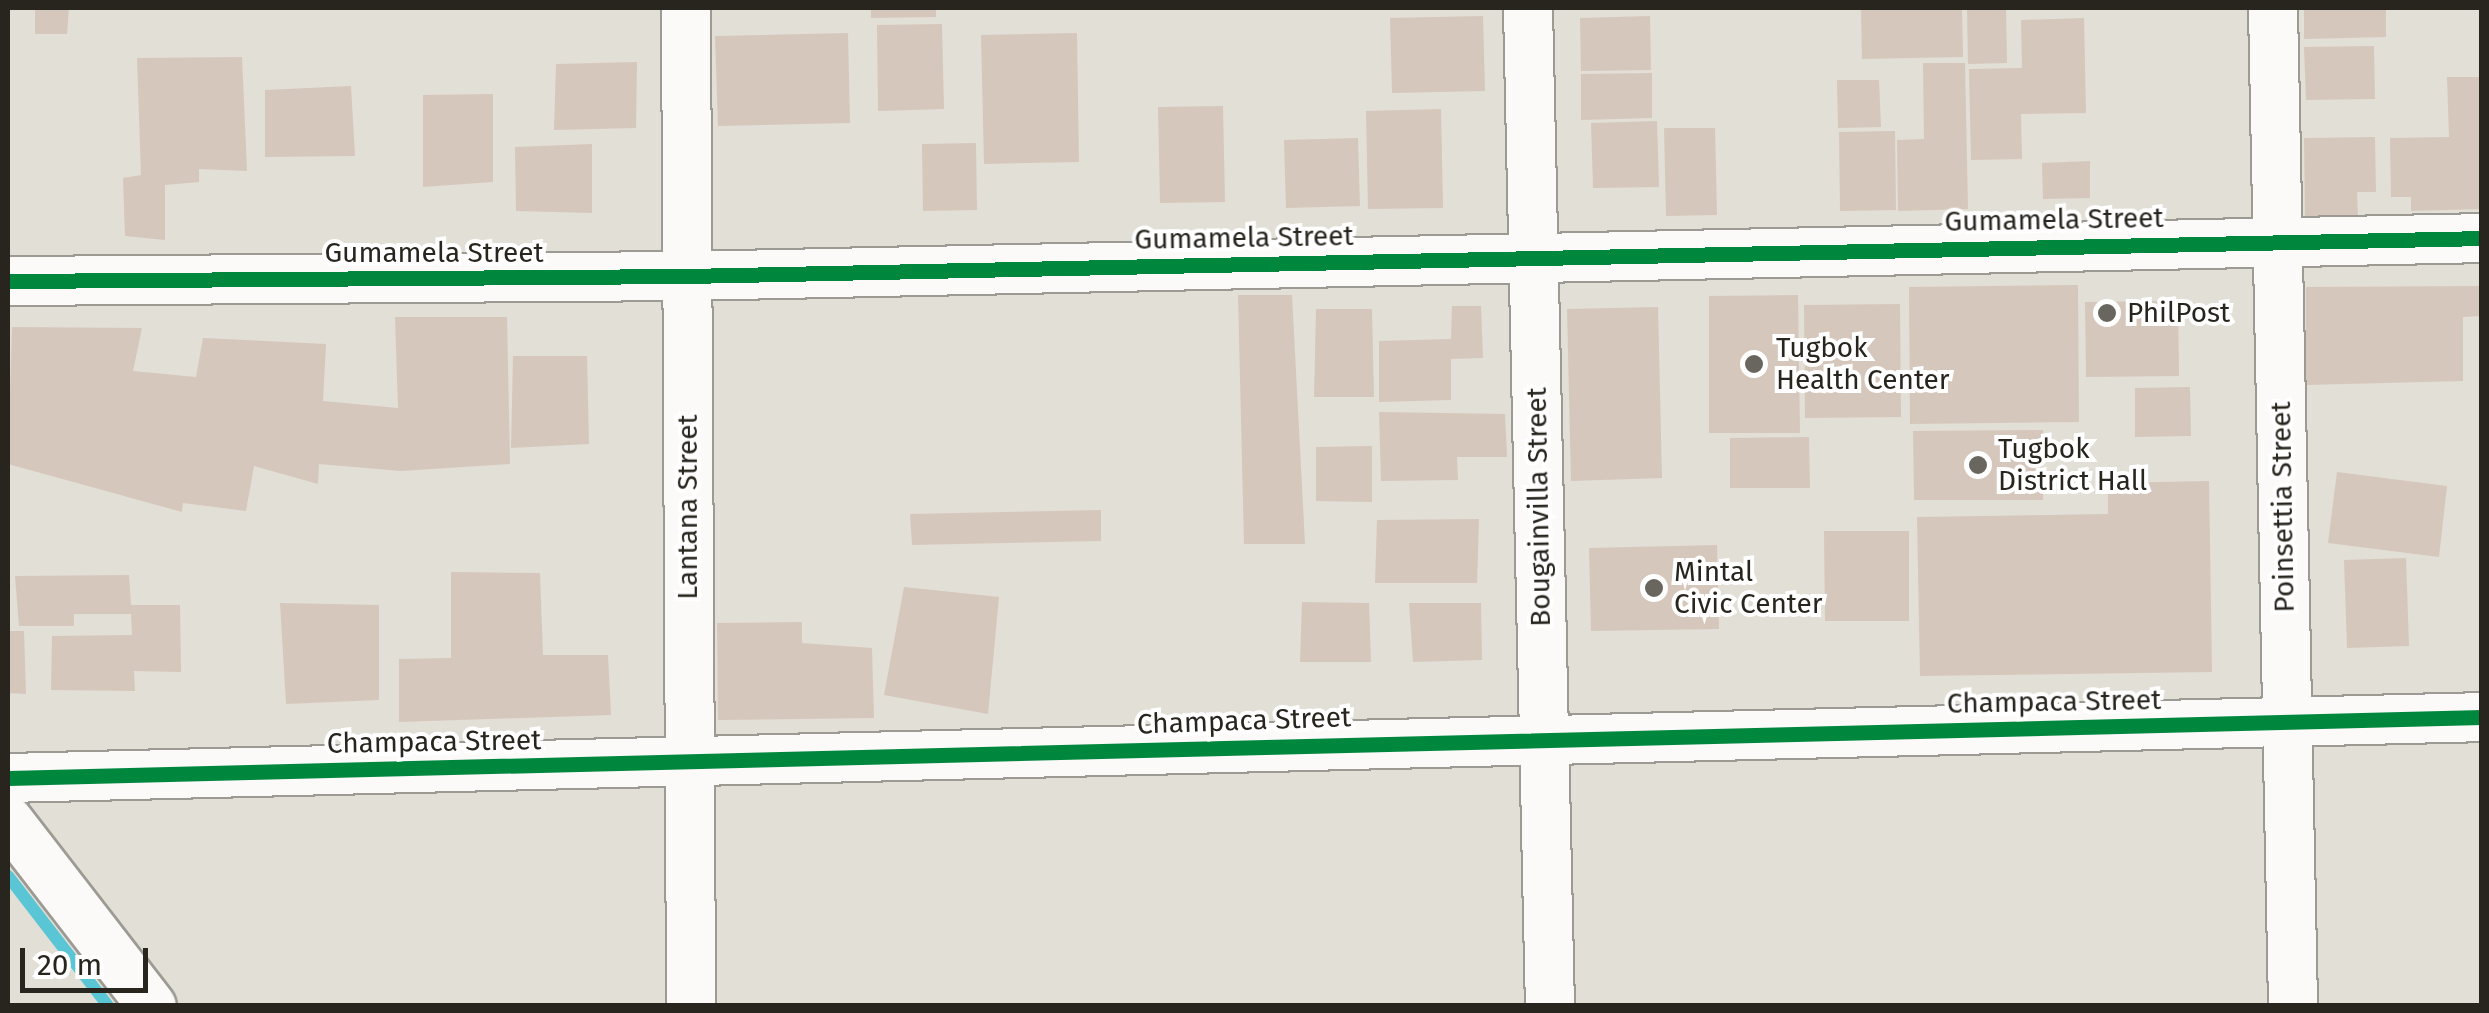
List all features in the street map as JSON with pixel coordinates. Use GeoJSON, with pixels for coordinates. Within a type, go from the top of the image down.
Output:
{"type":"FeatureCollection","features":[{"type":"Feature","properties":{"kind":"street","name":"Lantana Street"},"geometry":{"type":"LineString","coordinates":[[686,8],[690,1006]]}},
{"type":"Feature","properties":{"kind":"street","name":"Bougainvilla Street"},"geometry":{"type":"LineString","coordinates":[[1528,8],[1550,1006]]}},
{"type":"Feature","properties":{"kind":"street","name":"Poinsettia Street"},"geometry":{"type":"LineString","coordinates":[[2273,8],[2293,1006]]}},
{"type":"Feature","properties":{"kind":"street","name":"Gumamela Street"},"geometry":{"type":"LineString","coordinates":[[8,281],[687,276],[2482,238]]}},
{"type":"Feature","properties":{"kind":"street","name":"Champaca Street"},"geometry":{"type":"LineString","coordinates":[[8,778],[2482,717]]}},
{"type":"Feature","properties":{"kind":"street"},"geometry":{"type":"LineString","coordinates":[[8,820],[152,1006]]}},
{"type":"Feature","properties":{"kind":"building"},"geometry":{"type":"Polygon","coordinates":[[[35,8],[69,8],[67,34],[35,34],[35,8]]]}},
{"type":"Feature","properties":{"kind":"building"},"geometry":{"type":"Polygon","coordinates":[[[871,8],[936,8],[936,17],[871,18],[871,8]]]}},
{"type":"Feature","properties":{"kind":"building"},"geometry":{"type":"Polygon","coordinates":[[[1861,8],[1962,8],[1963,57],[1862,59],[1861,8]]]}},
{"type":"Feature","properties":{"kind":"building"},"geometry":{"type":"Polygon","coordinates":[[[1967,8],[2006,8],[2007,63],[1968,64],[1967,8]]]}},
{"type":"Feature","properties":{"kind":"building"},"geometry":{"type":"Polygon","coordinates":[[[2304,8],[2386,8],[2386,37],[2304,39],[2304,8]]]}},
{"type":"Feature","properties":{"kind":"building"},"geometry":{"type":"Polygon","coordinates":[[[1483,16],[1485,91],[1392,93],[1390,18],[1483,16]]]}},
{"type":"Feature","properties":{"kind":"building"},"geometry":{"type":"Polygon","coordinates":[[[1650,16],[1651,70],[1581,71],[1580,18],[1650,16]]]}},
{"type":"Feature","properties":{"kind":"building"},"geometry":{"type":"Polygon","coordinates":[[[2084,18],[2086,113],[2021,114],[2022,159],[1971,160],[1969,69],[2022,68],[2021,20],[2084,18]]]}},
{"type":"Feature","properties":{"kind":"building"},"geometry":{"type":"Polygon","coordinates":[[[942,24],[944,109],[878,111],[877,25],[942,24]]]}},
{"type":"Feature","properties":{"kind":"building"},"geometry":{"type":"Polygon","coordinates":[[[848,33],[850,123],[718,126],[715,36],[848,33]]]}},
{"type":"Feature","properties":{"kind":"building"},"geometry":{"type":"Polygon","coordinates":[[[1077,33],[1079,162],[984,164],[981,35],[1077,33]]]}},
{"type":"Feature","properties":{"kind":"building"},"geometry":{"type":"Polygon","coordinates":[[[2374,46],[2375,99],[2306,100],[2304,47],[2374,46]]]}},
{"type":"Feature","properties":{"kind":"building"},"geometry":{"type":"Polygon","coordinates":[[[242,57],[247,171],[199,169],[199,182],[165,185],[165,240],[125,236],[123,178],[141,175],[137,58],[242,57]]]}},
{"type":"Feature","properties":{"kind":"building"},"geometry":{"type":"Polygon","coordinates":[[[637,62],[636,128],[554,130],[556,64],[637,62]]]}},
{"type":"Feature","properties":{"kind":"building"},"geometry":{"type":"Polygon","coordinates":[[[1923,63],[1965,63],[1968,209],[1898,211],[1897,140],[1924,139],[1923,63]]]}},
{"type":"Feature","properties":{"kind":"building"},"geometry":{"type":"Polygon","coordinates":[[[1652,73],[1652,118],[1581,120],[1581,74],[1652,73]]]}},
{"type":"Feature","properties":{"kind":"building"},"geometry":{"type":"Polygon","coordinates":[[[2447,77],[2482,77],[2482,209],[2411,211],[2411,197],[2391,197],[2390,138],[2449,137],[2447,77]]]}},
{"type":"Feature","properties":{"kind":"building"},"geometry":{"type":"Polygon","coordinates":[[[1837,80],[1879,80],[1881,127],[1838,128],[1837,80]]]}},
{"type":"Feature","properties":{"kind":"building"},"geometry":{"type":"Polygon","coordinates":[[[351,86],[355,156],[265,157],[265,90],[351,86]]]}},
{"type":"Feature","properties":{"kind":"building"},"geometry":{"type":"Polygon","coordinates":[[[493,94],[493,182],[423,187],[423,95],[493,94]]]}},
{"type":"Feature","properties":{"kind":"building"},"geometry":{"type":"Polygon","coordinates":[[[1223,106],[1225,202],[1160,203],[1158,107],[1223,106]]]}},
{"type":"Feature","properties":{"kind":"building"},"geometry":{"type":"Polygon","coordinates":[[[1441,109],[1443,208],[1368,209],[1366,111],[1441,109]]]}},
{"type":"Feature","properties":{"kind":"building"},"geometry":{"type":"Polygon","coordinates":[[[1657,121],[1659,187],[1593,188],[1591,123],[1657,121]]]}},
{"type":"Feature","properties":{"kind":"building"},"geometry":{"type":"Polygon","coordinates":[[[1664,128],[1715,128],[1717,215],[1666,216],[1664,128]]]}},
{"type":"Feature","properties":{"kind":"building"},"geometry":{"type":"Polygon","coordinates":[[[1895,131],[1896,210],[1840,211],[1839,132],[1895,131]]]}},
{"type":"Feature","properties":{"kind":"building"},"geometry":{"type":"Polygon","coordinates":[[[2375,137],[2376,192],[2357,192],[2358,218],[2305,219],[2304,138],[2375,137]]]}},
{"type":"Feature","properties":{"kind":"building"},"geometry":{"type":"Polygon","coordinates":[[[1358,138],[1360,206],[1286,208],[1284,140],[1358,138]]]}},
{"type":"Feature","properties":{"kind":"building"},"geometry":{"type":"Polygon","coordinates":[[[976,143],[977,210],[923,211],[922,144],[976,143]]]}},
{"type":"Feature","properties":{"kind":"building"},"geometry":{"type":"Polygon","coordinates":[[[592,144],[592,213],[516,211],[515,147],[592,144]]]}},
{"type":"Feature","properties":{"kind":"building"},"geometry":{"type":"Polygon","coordinates":[[[2090,161],[2090,198],[2043,199],[2042,163],[2090,161]]]}},
{"type":"Feature","properties":{"kind":"building"},"geometry":{"type":"Polygon","coordinates":[[[2078,285],[2079,422],[1910,424],[1909,287],[2078,285]]]}},
{"type":"Feature","properties":{"kind":"building"},"geometry":{"type":"Polygon","coordinates":[[[2482,286],[2482,316],[2463,317],[2463,381],[2306,385],[2306,287],[2482,286]]]}},
{"type":"Feature","properties":{"kind":"building"},"geometry":{"type":"Polygon","coordinates":[[[1238,295],[1292,295],[1305,544],[1244,544],[1238,295]]]}},
{"type":"Feature","properties":{"kind":"building","name":"Tugbok Health Center"},"geometry":{"type":"Polygon","coordinates":[[[1798,295],[1800,433],[1709,433],[1709,296],[1798,295]]]}},
{"type":"Feature","properties":{"kind":"building"},"geometry":{"type":"Polygon","coordinates":[[[2178,301],[2179,376],[2086,377],[2085,302],[2178,301]]]}},
{"type":"Feature","properties":{"kind":"building"},"geometry":{"type":"Polygon","coordinates":[[[1900,304],[1901,417],[1805,418],[1804,305],[1900,304]]]}},
{"type":"Feature","properties":{"kind":"building"},"geometry":{"type":"Polygon","coordinates":[[[1452,306],[1481,306],[1483,358],[1451,359],[1451,400],[1379,402],[1379,341],[1451,339],[1452,306]]]}},
{"type":"Feature","properties":{"kind":"building"},"geometry":{"type":"Polygon","coordinates":[[[1658,307],[1662,478],[1571,481],[1567,309],[1658,307]]]}},
{"type":"Feature","properties":{"kind":"building"},"geometry":{"type":"Polygon","coordinates":[[[1316,309],[1372,309],[1374,397],[1314,397],[1316,309]]]}},
{"type":"Feature","properties":{"kind":"building"},"geometry":{"type":"Polygon","coordinates":[[[395,317],[507,317],[510,464],[401,471],[319,464],[318,484],[254,466],[246,511],[183,503],[182,512],[8,464],[12,327],[142,328],[133,371],[196,377],[203,338],[326,344],[323,401],[398,408],[395,317]]]}},
{"type":"Feature","properties":{"kind":"building"},"geometry":{"type":"Polygon","coordinates":[[[513,356],[587,356],[589,444],[511,448],[513,356]]]}},
{"type":"Feature","properties":{"kind":"building"},"geometry":{"type":"Polygon","coordinates":[[[2190,387],[2191,436],[2135,437],[2135,388],[2190,387]]]}},
{"type":"Feature","properties":{"kind":"building"},"geometry":{"type":"Polygon","coordinates":[[[1379,412],[1505,414],[1507,457],[1457,457],[1458,480],[1381,481],[1379,412]]]}},
{"type":"Feature","properties":{"kind":"building","name":"Tugbok District Hall"},"geometry":{"type":"Polygon","coordinates":[[[2043,430],[2043,500],[1914,500],[1913,431],[2043,430]]]}},
{"type":"Feature","properties":{"kind":"building"},"geometry":{"type":"Polygon","coordinates":[[[1809,437],[1810,488],[1730,488],[1730,438],[1809,437]]]}},
{"type":"Feature","properties":{"kind":"building"},"geometry":{"type":"Polygon","coordinates":[[[1372,446],[1372,502],[1316,501],[1316,447],[1372,446]]]}},
{"type":"Feature","properties":{"kind":"building"},"geometry":{"type":"Polygon","coordinates":[[[2337,472],[2447,486],[2439,557],[2328,543],[2337,472]]]}},
{"type":"Feature","properties":{"kind":"building"},"geometry":{"type":"Polygon","coordinates":[[[2209,481],[2212,672],[1920,676],[1917,517],[2108,514],[2108,483],[2209,481]]]}},
{"type":"Feature","properties":{"kind":"building"},"geometry":{"type":"Polygon","coordinates":[[[1101,510],[1101,541],[912,545],[910,514],[1101,510]]]}},
{"type":"Feature","properties":{"kind":"building"},"geometry":{"type":"Polygon","coordinates":[[[1479,519],[1477,583],[1375,583],[1377,520],[1479,519]]]}},
{"type":"Feature","properties":{"kind":"building"},"geometry":{"type":"Polygon","coordinates":[[[1824,531],[1909,531],[1909,621],[1825,621],[1824,531]]]}},
{"type":"Feature","properties":{"kind":"building","name":"Mintal Civic Center"},"geometry":{"type":"Polygon","coordinates":[[[1717,545],[1719,629],[1591,631],[1589,548],[1717,545]]]}},
{"type":"Feature","properties":{"kind":"building"},"geometry":{"type":"Polygon","coordinates":[[[2406,558],[2409,646],[2347,648],[2344,560],[2406,558]]]}},
{"type":"Feature","properties":{"kind":"building"},"geometry":{"type":"Polygon","coordinates":[[[451,572],[540,573],[543,655],[608,655],[611,715],[399,722],[399,659],[451,658],[451,572]]]}},
{"type":"Feature","properties":{"kind":"building"},"geometry":{"type":"Polygon","coordinates":[[[129,575],[131,605],[180,605],[181,672],[134,671],[135,691],[51,690],[52,636],[132,635],[131,614],[74,614],[74,626],[19,626],[15,576],[129,575]]]}},
{"type":"Feature","properties":{"kind":"building"},"geometry":{"type":"Polygon","coordinates":[[[904,587],[999,597],[988,714],[884,695],[904,587]]]}},
{"type":"Feature","properties":{"kind":"building"},"geometry":{"type":"Polygon","coordinates":[[[1302,602],[1369,603],[1371,662],[1300,662],[1302,602]]]}},
{"type":"Feature","properties":{"kind":"building"},"geometry":{"type":"Polygon","coordinates":[[[280,603],[379,605],[379,700],[286,704],[280,603]]]}},
{"type":"Feature","properties":{"kind":"building"},"geometry":{"type":"Polygon","coordinates":[[[1409,603],[1481,603],[1482,660],[1413,662],[1409,603]]]}},
{"type":"Feature","properties":{"kind":"building"},"geometry":{"type":"Polygon","coordinates":[[[802,622],[802,643],[872,648],[874,718],[718,720],[717,623],[802,622]]]}},
{"type":"Feature","properties":{"kind":"building"},"geometry":{"type":"Polygon","coordinates":[[[8,631],[24,631],[26,694],[8,693],[8,631]]]}},
{"type":"Feature","properties":{"kind":"waterway"},"geometry":{"type":"LineString","coordinates":[[8,876],[108,1006]]}},
{"type":"Feature","properties":{"kind":"cycle path"},"geometry":{"type":"LineString","coordinates":[[8,281],[687,276],[2482,238]]}},
{"type":"Feature","properties":{"kind":"cycle path"},"geometry":{"type":"LineString","coordinates":[[8,778],[2482,717]]}},
{"type":"Feature","properties":{"kind":"place","name":"PhilPost"},"geometry":{"type":"Point","coordinates":[2107,313]}},
{"type":"Feature","properties":{"kind":"place","name":"Tugbok Health Center"},"geometry":{"type":"Point","coordinates":[1754,364]}},
{"type":"Feature","properties":{"kind":"place","name":"Tugbok District Hall"},"geometry":{"type":"Point","coordinates":[1978,465]}},
{"type":"Feature","properties":{"kind":"place","name":"Mintal Civic Center"},"geometry":{"type":"Point","coordinates":[1654,588]}}]}
